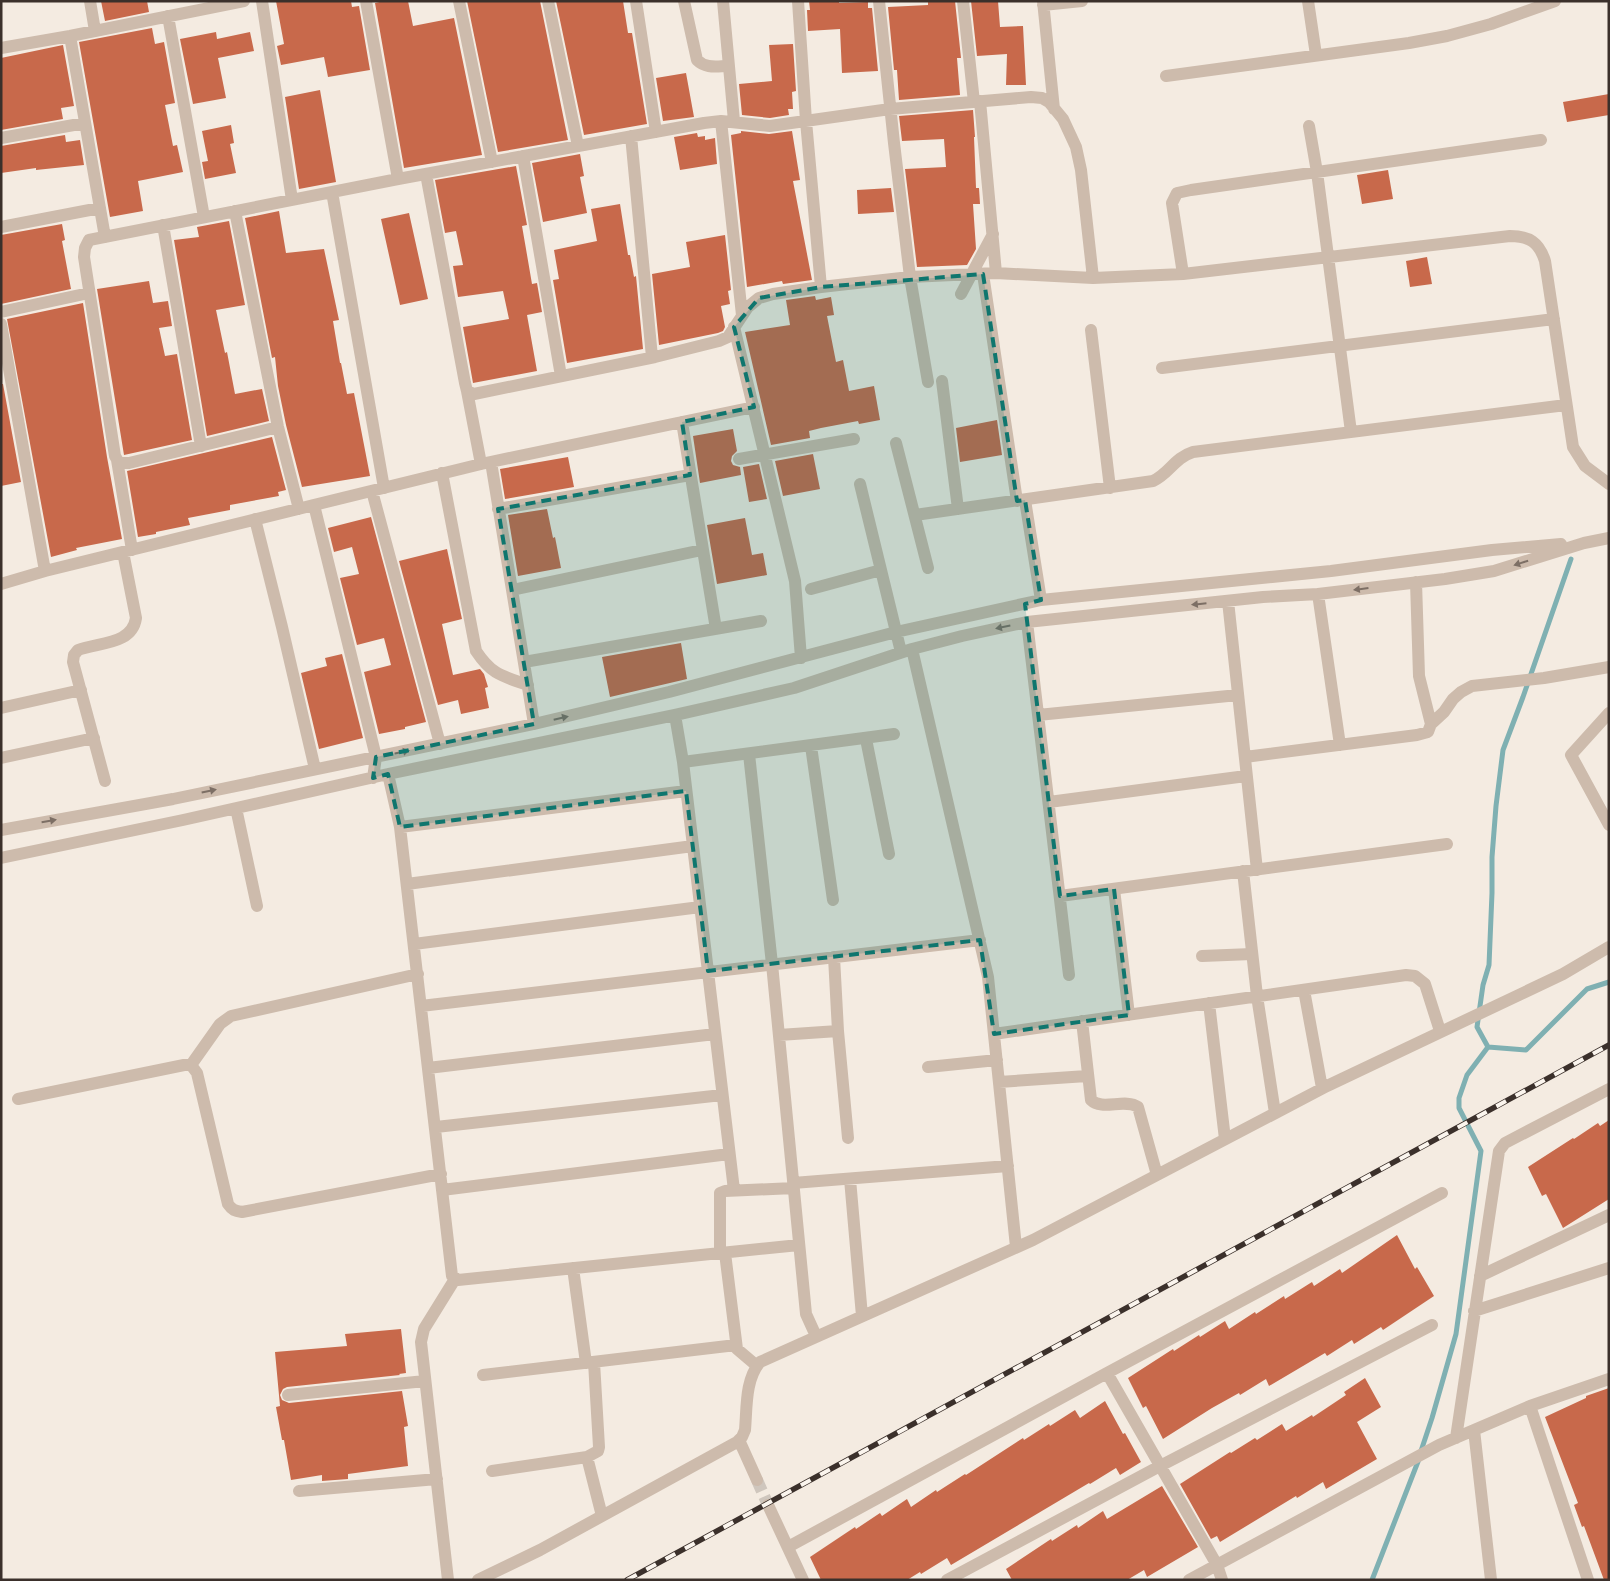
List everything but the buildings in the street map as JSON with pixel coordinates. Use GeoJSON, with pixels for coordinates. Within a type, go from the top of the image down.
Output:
{"type":"FeatureCollection","features":[{"type":"Feature","properties":{"kind":"street"},"geometry":{"type":"LineString","coordinates":[[90,1],[95,31]]}},
{"type":"Feature","properties":{"kind":"street"},"geometry":{"type":"LineString","coordinates":[[1,48],[244,1]]}},
{"type":"Feature","properties":{"kind":"street"},"geometry":{"type":"LineString","coordinates":[[262,1],[292,200]]}},
{"type":"Feature","properties":{"kind":"street"},"geometry":{"type":"LineString","coordinates":[[366,1],[398,179]]}},
{"type":"Feature","properties":{"kind":"street"},"geometry":{"type":"LineString","coordinates":[[459,1],[492,162]]}},
{"type":"Feature","properties":{"kind":"street"},"geometry":{"type":"LineString","coordinates":[[548,1],[578,146]]}},
{"type":"Feature","properties":{"kind":"street"},"geometry":{"type":"LineString","coordinates":[[636,1],[656,132]]}},
{"type":"Feature","properties":{"kind":"street"},"geometry":{"type":"LineString","coordinates":[[684,1],[697,60],[702,65],[709,67],[729,66]]}},
{"type":"Feature","properties":{"kind":"street"},"geometry":{"type":"LineString","coordinates":[[723,1],[729,66],[728,121],[742,315]]}},
{"type":"Feature","properties":{"kind":"street"},"geometry":{"type":"LineString","coordinates":[[798,1],[806,121],[821,286]]}},
{"type":"Feature","properties":{"kind":"street"},"geometry":{"type":"LineString","coordinates":[[880,1],[890,109],[910,277],[928,382]]}},
{"type":"Feature","properties":{"kind":"street"},"geometry":{"type":"LineString","coordinates":[[964,1],[993,234],[996,273]]}},
{"type":"Feature","properties":{"kind":"street"},"geometry":{"type":"LineString","coordinates":[[1054,109],[1043,3],[1082,1]]}},
{"type":"Feature","properties":{"kind":"street"},"geometry":{"type":"LineString","coordinates":[[1308,1],[1316,56]]}},
{"type":"Feature","properties":{"kind":"street"},"geometry":{"type":"LineString","coordinates":[[1166,76],[1409,43],[1447,36],[1491,24],[1555,1]]}},
{"type":"Feature","properties":{"kind":"street"},"geometry":{"type":"LineString","coordinates":[[168,16],[204,217]]}},
{"type":"Feature","properties":{"kind":"street"},"geometry":{"type":"LineString","coordinates":[[70,36],[106,237]]}},
{"type":"Feature","properties":{"kind":"street"},"geometry":{"type":"LineString","coordinates":[[278,427],[130,463],[119,463],[115,456],[84,256],[84,248],[89,240],[398,179],[631,136],[728,121],[770,126],[890,109],[1031,97],[1042,98],[1049,102],[1063,119],[1078,155],[1093,278]]}},
{"type":"Feature","properties":{"kind":"street"},"geometry":{"type":"LineString","coordinates":[[1,138],[85,123]]}},
{"type":"Feature","properties":{"kind":"street"},"geometry":{"type":"LineString","coordinates":[[1309,126],[1317,172],[1351,432]]}},
{"type":"Feature","properties":{"kind":"street"},"geometry":{"type":"LineString","coordinates":[[631,136],[652,357]]}},
{"type":"Feature","properties":{"kind":"street"},"geometry":{"type":"LineString","coordinates":[[1183,274],[1172,203],[1177,193],[1541,140]]}},
{"type":"Feature","properties":{"kind":"street"},"geometry":{"type":"LineString","coordinates":[[523,156],[561,376]]}},
{"type":"Feature","properties":{"kind":"street"},"geometry":{"type":"LineString","coordinates":[[426,174],[467,391],[498,510],[534,724]]}},
{"type":"Feature","properties":{"kind":"street"},"geometry":{"type":"LineString","coordinates":[[332,192],[378,489],[440,744]]}},
{"type":"Feature","properties":{"kind":"street"},"geometry":{"type":"LineString","coordinates":[[1,227],[100,208]]}},
{"type":"Feature","properties":{"kind":"street"},"geometry":{"type":"LineString","coordinates":[[235,211],[278,427],[299,509]]}},
{"type":"Feature","properties":{"kind":"street"},"geometry":{"type":"LineString","coordinates":[[163,225],[201,446]]}},
{"type":"Feature","properties":{"kind":"street"},"geometry":{"type":"LineString","coordinates":[[961,294],[978,274],[993,234]]}},
{"type":"Feature","properties":{"kind":"street"},"geometry":{"type":"LineString","coordinates":[[467,391],[474,394],[719,341],[728,337],[748,307],[759,298],[821,286],[910,277],[996,273],[1093,278],[1183,274],[1522,236],[1533,241],[1542,251],[1545,261],[1573,447],[1585,466],[1609,484]]}},
{"type":"Feature","properties":{"kind":"street"},"geometry":{"type":"LineString","coordinates":[[978,274],[1041,600]]}},
{"type":"Feature","properties":{"kind":"street"},"geometry":{"type":"LineString","coordinates":[[1,312],[89,293]]}},
{"type":"Feature","properties":{"kind":"street"},"geometry":{"type":"LineString","coordinates":[[1162,368],[1554,319]]}},
{"type":"Feature","properties":{"kind":"street"},"geometry":{"type":"LineString","coordinates":[[1,324],[45,571]]}},
{"type":"Feature","properties":{"kind":"street"},"geometry":{"type":"LineString","coordinates":[[734,327],[795,582],[801,658]]}},
{"type":"Feature","properties":{"kind":"street"},"geometry":{"type":"LineString","coordinates":[[1091,330],[1110,488]]}},
{"type":"Feature","properties":{"kind":"street"},"geometry":{"type":"LineString","coordinates":[[942,381],[958,509]]}},
{"type":"Feature","properties":{"kind":"street"},"geometry":{"type":"LineString","coordinates":[[915,515],[1153,482],[1163,477],[1183,455],[1193,452],[1566,406]]}},
{"type":"Feature","properties":{"kind":"street"},"geometry":{"type":"LineString","coordinates":[[1,584],[45,571],[442,473],[754,407]]}},
{"type":"Feature","properties":{"kind":"street"},"geometry":{"type":"LineString","coordinates":[[682,422],[716,629]]}},
{"type":"Feature","properties":{"kind":"street"},"geometry":{"type":"LineString","coordinates":[[739,459],[854,439]]}},
{"type":"Feature","properties":{"kind":"street"},"geometry":{"type":"LineString","coordinates":[[896,443],[928,568]]}},
{"type":"Feature","properties":{"kind":"street"},"geometry":{"type":"LineString","coordinates":[[105,781],[73,662],[74,655],[78,650],[122,638],[134,628],[136,618],[118,460]]}},
{"type":"Feature","properties":{"kind":"street"},"geometry":{"type":"LineString","coordinates":[[442,473],[476,650],[486,665],[496,674],[528,685]]}},
{"type":"Feature","properties":{"kind":"street"},"geometry":{"type":"LineString","coordinates":[[498,510],[690,475]]}},
{"type":"Feature","properties":{"kind":"street"},"geometry":{"type":"LineString","coordinates":[[860,484],[896,632],[906,651],[988,977],[1016,1247]]}},
{"type":"Feature","properties":{"kind":"street"},"geometry":{"type":"LineString","coordinates":[[314,505],[376,757],[373,778]]}},
{"type":"Feature","properties":{"kind":"street"},"geometry":{"type":"LineString","coordinates":[[255,519],[315,769]]}},
{"type":"Feature","properties":{"kind":"street"},"geometry":{"type":"LineString","coordinates":[[1,858],[794,688],[906,651],[962,636],[1027,622],[1228,601],[1318,594],[1494,571],[1584,543],[1609,538]]}},
{"type":"Feature","properties":{"kind":"street"},"geometry":{"type":"LineString","coordinates":[[1,830],[173,798],[534,724],[669,692],[896,632],[1041,600],[1331,571],[1492,550],[1584,543]]}},
{"type":"Feature","properties":{"kind":"street"},"geometry":{"type":"LineString","coordinates":[[512,590],[702,550]]}},
{"type":"Feature","properties":{"kind":"street"},"geometry":{"type":"LineString","coordinates":[[811,589],[881,570]]}},
{"type":"Feature","properties":{"kind":"street"},"geometry":{"type":"LineString","coordinates":[[1416,582],[1419,676],[1431,724]]}},
{"type":"Feature","properties":{"kind":"street"},"geometry":{"type":"LineString","coordinates":[[1318,594],[1340,745]]}},
{"type":"Feature","properties":{"kind":"street"},"geometry":{"type":"LineString","coordinates":[[1228,601],[1245,757],[1252,954],[1275,1113]]}},
{"type":"Feature","properties":{"kind":"street"},"geometry":{"type":"LineString","coordinates":[[524,662],[761,621]]}},
{"type":"Feature","properties":{"kind":"street"},"geometry":{"type":"LineString","coordinates":[[1027,622],[1070,975]]}},
{"type":"Feature","properties":{"kind":"street"},"geometry":{"type":"LineString","coordinates":[[1245,757],[1417,735],[1428,732],[1431,724],[1461,692],[1472,686],[1544,678],[1609,667]]}},
{"type":"Feature","properties":{"kind":"street"},"geometry":{"type":"LineString","coordinates":[[1,708],[81,690]]}},
{"type":"Feature","properties":{"kind":"street"},"geometry":{"type":"LineString","coordinates":[[1038,715],[1238,695]]}},
{"type":"Feature","properties":{"kind":"street"},"geometry":{"type":"LineString","coordinates":[[1609,713],[1570,755],[1609,825]]}},
{"type":"Feature","properties":{"kind":"street"},"geometry":{"type":"LineString","coordinates":[[675,715],[683,762],[734,1190]]}},
{"type":"Feature","properties":{"kind":"street"},"geometry":{"type":"LineString","coordinates":[[683,762],[894,734]]}},
{"type":"Feature","properties":{"kind":"street"},"geometry":{"type":"LineString","coordinates":[[1,758],[94,738]]}},
{"type":"Feature","properties":{"kind":"street"},"geometry":{"type":"LineString","coordinates":[[866,738],[889,854]]}},
{"type":"Feature","properties":{"kind":"street"},"geometry":{"type":"LineString","coordinates":[[810,746],[833,900]]}},
{"type":"Feature","properties":{"kind":"street"},"geometry":{"type":"LineString","coordinates":[[749,754],[772,964],[806,1314],[816,1336]]}},
{"type":"Feature","properties":{"kind":"street"},"geometry":{"type":"LineString","coordinates":[[388,774],[400,826],[436,1127],[451,1272],[455,1279]]}},
{"type":"Feature","properties":{"kind":"street"},"geometry":{"type":"LineString","coordinates":[[1049,802],[1246,776]]}},
{"type":"Feature","properties":{"kind":"street"},"geometry":{"type":"LineString","coordinates":[[400,826],[686,791]]}},
{"type":"Feature","properties":{"kind":"street"},"geometry":{"type":"LineString","coordinates":[[236,808],[258,906]]}},
{"type":"Feature","properties":{"kind":"street"},"geometry":{"type":"LineString","coordinates":[[1060,896],[1447,844]]}},
{"type":"Feature","properties":{"kind":"street"},"geometry":{"type":"LineString","coordinates":[[407,884],[693,846]]}},
{"type":"Feature","properties":{"kind":"street"},"geometry":{"type":"LineString","coordinates":[[1114,889],[1129,1015]]}},
{"type":"Feature","properties":{"kind":"street"},"geometry":{"type":"LineString","coordinates":[[414,944],[700,907]]}},
{"type":"Feature","properties":{"kind":"street"},"geometry":{"type":"LineString","coordinates":[[421,1006],[980,940]]}},
{"type":"Feature","properties":{"kind":"street"},"geometry":{"type":"LineString","coordinates":[[478,1580],[540,1550],[739,1440],[745,1430],[750,1380],[757,1366],[767,1358],[1016,1247],[1322,1088],[1563,974],[1609,947]]}},
{"type":"Feature","properties":{"kind":"street"},"geometry":{"type":"LineString","coordinates":[[1202,956],[1252,954]]}},
{"type":"Feature","properties":{"kind":"street"},"geometry":{"type":"LineString","coordinates":[[834,957],[838,1031],[848,1138]]}},
{"type":"Feature","properties":{"kind":"street"},"geometry":{"type":"LineString","coordinates":[[191,1066],[220,1024],[231,1016],[418,974]]}},
{"type":"Feature","properties":{"kind":"street"},"geometry":{"type":"LineString","coordinates":[[994,1034],[1406,975],[1415,976],[1425,984],[1440,1031]]}},
{"type":"Feature","properties":{"kind":"street"},"geometry":{"type":"LineString","coordinates":[[1304,990],[1322,1088]]}},
{"type":"Feature","properties":{"kind":"street"},"geometry":{"type":"LineString","coordinates":[[1209,1003],[1225,1139]]}},
{"type":"Feature","properties":{"kind":"street"},"geometry":{"type":"LineString","coordinates":[[1082,1022],[1089,1096],[1093,1102],[1132,1104],[1140,1110],[1157,1175]]}},
{"type":"Feature","properties":{"kind":"street"},"geometry":{"type":"LineString","coordinates":[[779,1036],[838,1031]]}},
{"type":"Feature","properties":{"kind":"street"},"geometry":{"type":"LineString","coordinates":[[428,1068],[715,1034]]}},
{"type":"Feature","properties":{"kind":"street"},"geometry":{"type":"LineString","coordinates":[[928,1067],[997,1060]]}},
{"type":"Feature","properties":{"kind":"street"},"geometry":{"type":"LineString","coordinates":[[18,1099],[184,1065],[191,1066],[197,1073],[228,1204],[231,1209],[236,1211],[242,1212],[441,1174]]}},
{"type":"Feature","properties":{"kind":"street"},"geometry":{"type":"LineString","coordinates":[[1000,1082],[1087,1076]]}},
{"type":"Feature","properties":{"kind":"street"},"geometry":{"type":"LineString","coordinates":[[1456,1438],[1497,1157],[1501,1147],[1505,1143],[1609,1089]]}},
{"type":"Feature","properties":{"kind":"street"},"geometry":{"type":"LineString","coordinates":[[436,1127],[722,1096]]}},
{"type":"Feature","properties":{"kind":"street"},"geometry":{"type":"LineString","coordinates":[[442,1190],[729,1154]]}},
{"type":"Feature","properties":{"kind":"street"},"geometry":{"type":"LineString","coordinates":[[757,1366],[739,1352],[736,1345],[722,1253],[719,1196],[722,1191],[850,1178],[1008,1166]]}},
{"type":"Feature","properties":{"kind":"street"},"geometry":{"type":"LineString","coordinates":[[850,1178],[862,1316]]}},
{"type":"Feature","properties":{"kind":"street"},"geometry":{"type":"LineString","coordinates":[[788,1547],[1442,1193]]}},
{"type":"Feature","properties":{"kind":"street"},"geometry":{"type":"LineString","coordinates":[[1480,1276],[1609,1215]]}},
{"type":"Feature","properties":{"kind":"street"},"geometry":{"type":"LineString","coordinates":[[455,1279],[799,1245]]}},
{"type":"Feature","properties":{"kind":"street"},"geometry":{"type":"LineString","coordinates":[[492,1471],[588,1457],[594,1454],[599,1447],[590,1362],[572,1268]]}},
{"type":"Feature","properties":{"kind":"street"},"geometry":{"type":"LineString","coordinates":[[1474,1310],[1609,1268]]}},
{"type":"Feature","properties":{"kind":"street"},"geometry":{"type":"LineString","coordinates":[[448,1580],[422,1334],[455,1279]]}},
{"type":"Feature","properties":{"kind":"street"},"geometry":{"type":"LineString","coordinates":[[947,1580],[1160,1466],[1432,1325]]}},
{"type":"Feature","properties":{"kind":"street"},"geometry":{"type":"LineString","coordinates":[[483,1375],[736,1345]]}},
{"type":"Feature","properties":{"kind":"street"},"geometry":{"type":"LineString","coordinates":[[1107,1373],[1216,1565],[1222,1580]]}},
{"type":"Feature","properties":{"kind":"street"},"geometry":{"type":"LineString","coordinates":[[1189,1580],[1439,1445],[1530,1406],[1609,1379]]}},
{"type":"Feature","properties":{"kind":"street"},"geometry":{"type":"LineString","coordinates":[[288,1395],[426,1381]]}},
{"type":"Feature","properties":{"kind":"street"},"geometry":{"type":"LineString","coordinates":[[1530,1406],[1588,1580]]}},
{"type":"Feature","properties":{"kind":"street"},"geometry":{"type":"LineString","coordinates":[[1474,1430],[1491,1580]]}},
{"type":"Feature","properties":{"kind":"street"},"geometry":{"type":"LineString","coordinates":[[739,1440],[757,1480]]}},
{"type":"Feature","properties":{"kind":"street"},"geometry":{"type":"LineString","coordinates":[[588,1457],[602,1516]]}},
{"type":"Feature","properties":{"kind":"street"},"geometry":{"type":"LineString","coordinates":[[299,1491],[437,1479]]}},
{"type":"Feature","properties":{"kind":"street"},"geometry":{"type":"LineString","coordinates":[[768,1505],[803,1580]]}},
{"type":"Feature","properties":{"kind":"highlighted area"},"geometry":{"type":"Polygon","coordinates":[[[983,274],[1017,501],[1025,500],[1041,600],[1025,604],[1060,896],[1114,889],[1129,1015],[994,1034],[980,940],[708,971],[686,791],[400,827],[388,774],[373,778],[376,757],[534,724],[498,509],[690,475],[682,422],[754,407],[734,327],[759,298],[821,287],[983,274]]]}},
{"type":"Feature","properties":{"kind":"waterway"},"geometry":{"type":"LineString","coordinates":[[1488,1047],[1477,1027],[1483,985],[1489,965],[1492,857],[1503,750],[1571,559]]}},
{"type":"Feature","properties":{"kind":"waterway"},"geometry":{"type":"LineString","coordinates":[[1421,1451],[1456,1334],[1481,1151],[1459,1108],[1459,1098],[1467,1075],[1488,1047],[1526,1050],[1587,989],[1609,982]]}},
{"type":"Feature","properties":{"kind":"waterway"},"geometry":{"type":"LineString","coordinates":[[1372,1580],[1419,1459]]}},
{"type":"Feature","properties":{"kind":"tunnel"},"geometry":{"type":"LineString","coordinates":[[757,1480],[768,1505]]}},
{"type":"Feature","properties":{"kind":"railway"},"geometry":{"type":"LineString","coordinates":[[627,1580],[1609,1045]]}}]}
